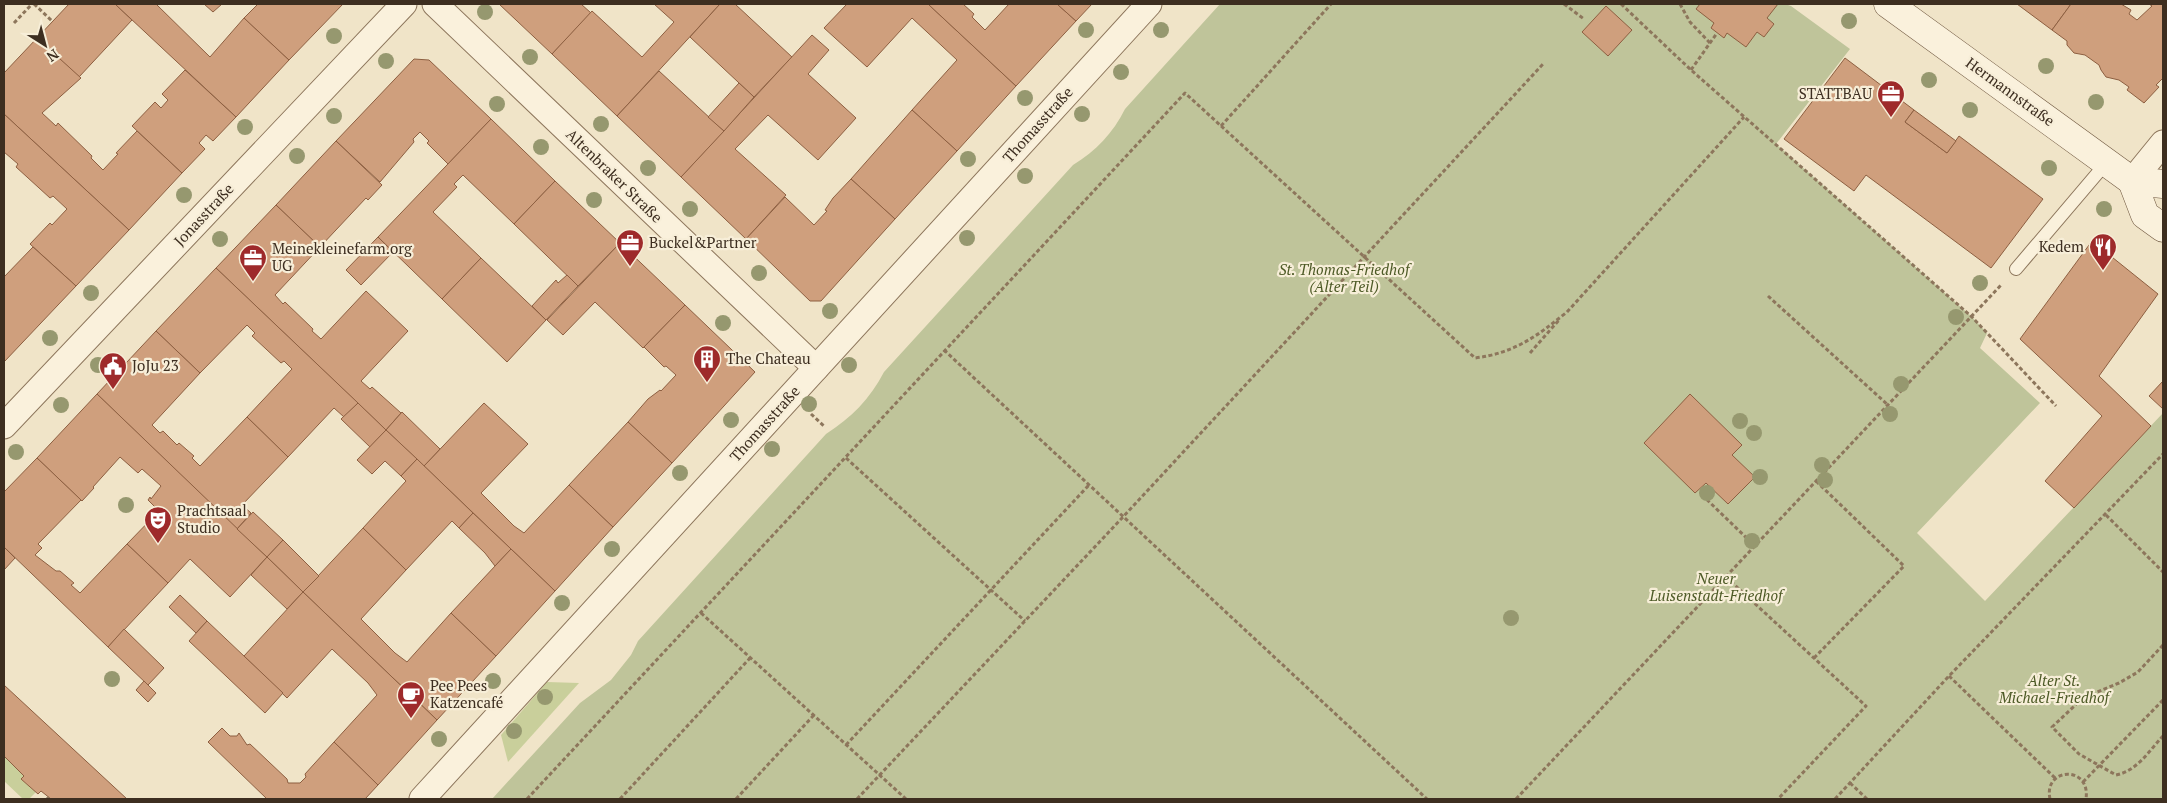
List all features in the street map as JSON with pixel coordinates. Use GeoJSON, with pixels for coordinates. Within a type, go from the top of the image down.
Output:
{"type":"FeatureCollection","features":[{"type":"Feature","properties":{"kind":"main road","name":"Hermannstraße"},"geometry":{"type":"LineString","coordinates":[[1888,4],[2132,181]]}},
{"type":"Feature","properties":{"kind":"main road"},"geometry":{"type":"LineString","coordinates":[[2163,184],[2132,181],[2145,215],[2163,228]]}},
{"type":"Feature","properties":{"kind":"street","name":"Jonasstraße"},"geometry":{"type":"LineString","coordinates":[[4,425],[404,4]]}},
{"type":"Feature","properties":{"kind":"street","name":"Altenbraker Straße"},"geometry":{"type":"LineString","coordinates":[[435,4],[816,368]]}},
{"type":"Feature","properties":{"kind":"street","name":"Thomasstraße"},"geometry":{"type":"LineString","coordinates":[[422,799],[1149,4]]}},
{"type":"Feature","properties":{"kind":"street"},"geometry":{"type":"LineString","coordinates":[[2132,181],[2163,143]]}},
{"type":"Feature","properties":{"kind":"lane"},"geometry":{"type":"LineString","coordinates":[[2016,269],[2107,162]]}},
{"type":"Feature","properties":{"kind":"path"},"geometry":{"type":"LineString","coordinates":[[14,23],[33,4],[52,20]]}},
{"type":"Feature","properties":{"kind":"path"},"geometry":{"type":"LineString","coordinates":[[1222,126],[1331,4]]}},
{"type":"Feature","properties":{"kind":"path"},"geometry":{"type":"LineString","coordinates":[[1564,4],[1584,19]]}},
{"type":"Feature","properties":{"kind":"path"},"geometry":{"type":"LineString","coordinates":[[1621,4],[1691,70],[1972,317],[2056,406]]}},
{"type":"Feature","properties":{"kind":"path"},"geometry":{"type":"LineString","coordinates":[[1680,4],[1690,22],[1710,43]]}},
{"type":"Feature","properties":{"kind":"path"},"geometry":{"type":"LineString","coordinates":[[1691,70],[1717,33]]}},
{"type":"Feature","properties":{"kind":"path"},"geometry":{"type":"LineString","coordinates":[[857,799],[1123,517],[1544,63]]}},
{"type":"Feature","properties":{"kind":"path"},"geometry":{"type":"LineString","coordinates":[[527,799],[1185,93],[1475,358],[1493,356],[1517,348],[1541,333],[1567,312]]}},
{"type":"Feature","properties":{"kind":"path"},"geometry":{"type":"LineString","coordinates":[[1530,353],[1744,117]]}},
{"type":"Feature","properties":{"kind":"path"},"geometry":{"type":"LineString","coordinates":[[1516,799],[2016,269]]}},
{"type":"Feature","properties":{"kind":"path"},"geometry":{"type":"LineString","coordinates":[[1768,296],[1888,405]]}},
{"type":"Feature","properties":{"kind":"path"},"geometry":{"type":"LineString","coordinates":[[944,350],[1427,799]]}},
{"type":"Feature","properties":{"kind":"path"},"geometry":{"type":"LineString","coordinates":[[1835,799],[1949,676],[2163,454]]}},
{"type":"Feature","properties":{"kind":"path"},"geometry":{"type":"LineString","coordinates":[[846,458],[1025,621]]}},
{"type":"Feature","properties":{"kind":"path"},"geometry":{"type":"LineString","coordinates":[[1814,658],[1904,566],[1816,481]]}},
{"type":"Feature","properties":{"kind":"path"},"geometry":{"type":"LineString","coordinates":[[846,745],[1089,485]]}},
{"type":"Feature","properties":{"kind":"path"},"geometry":{"type":"LineString","coordinates":[[1702,495],[1755,546]]}},
{"type":"Feature","properties":{"kind":"path"},"geometry":{"type":"LineString","coordinates":[[2106,515],[2163,572]]}},
{"type":"Feature","properties":{"kind":"path"},"geometry":{"type":"LineString","coordinates":[[1726,577],[1866,706],[1778,799]]}},
{"type":"Feature","properties":{"kind":"path"},"geometry":{"type":"LineString","coordinates":[[701,613],[906,799]]}},
{"type":"Feature","properties":{"kind":"path"},"geometry":{"type":"LineString","coordinates":[[2163,645],[2138,672],[2119,683],[2083,698],[2052,727],[2079,754],[2116,775],[2126,773],[2163,736]]}},
{"type":"Feature","properties":{"kind":"path"},"geometry":{"type":"LineString","coordinates":[[620,799],[750,658]]}},
{"type":"Feature","properties":{"kind":"path"},"geometry":{"type":"LineString","coordinates":[[1949,676],[2055,778]]}},
{"type":"Feature","properties":{"kind":"path"},"geometry":{"type":"LineString","coordinates":[[2083,782],[2163,700]]}},
{"type":"Feature","properties":{"kind":"path"},"geometry":{"type":"LineString","coordinates":[[736,799],[814,715]]}},
{"type":"Feature","properties":{"kind":"path"},"geometry":{"type":"LineString","coordinates":[[2050,799],[2049,787],[2055,778],[2068,774],[2079,778],[2083,782],[2086,788],[2086,799]]}},
{"type":"Feature","properties":{"kind":"path"},"geometry":{"type":"LineString","coordinates":[[1850,783],[1867,799]]}},
{"type":"Feature","properties":{"kind":"green space","name":"St. Thomas-Friedhof (Alter Teil)"},"geometry":{"type":"Polygon","coordinates":[[[1220,4],[1785,4],[1791,6],[1850,49],[1776,144],[1972,317],[1987,333],[1980,348],[2040,403],[1917,533],[1985,601],[2163,413],[2163,799],[492,799],[580,703],[611,680],[631,655],[638,641],[826,434],[859,407],[873,391],[884,372],[1073,165],[1103,141],[1125,109],[1220,4]]]}},
{"type":"Feature","properties":{"kind":"green space"},"geometry":{"type":"Polygon","coordinates":[[[547,682],[579,683],[508,762],[501,735],[547,682]]]}},
{"type":"Feature","properties":{"kind":"green space"},"geometry":{"type":"Polygon","coordinates":[[[4,756],[24,776],[21,779],[36,792],[29,799],[23,799],[4,781],[4,756]]]}},
{"type":"Feature","properties":{"kind":"building"},"geometry":{"type":"Polygon","coordinates":[[[69,4],[115,4],[132,20],[79,77],[37,38],[69,4]]]}},
{"type":"Feature","properties":{"kind":"building"},"geometry":{"type":"Polygon","coordinates":[[[115,4],[156,4],[210,57],[244,18],[289,60],[236,117],[115,4]]]}},
{"type":"Feature","properties":{"kind":"building"},"geometry":{"type":"Polygon","coordinates":[[[204,4],[222,4],[213,12],[204,4]]]}},
{"type":"Feature","properties":{"kind":"building"},"geometry":{"type":"Polygon","coordinates":[[[258,4],[343,4],[289,60],[244,18],[258,4]]]}},
{"type":"Feature","properties":{"kind":"building"},"geometry":{"type":"Polygon","coordinates":[[[499,4],[581,4],[591,13],[552,54],[499,4]]]}},
{"type":"Feature","properties":{"kind":"building"},"geometry":{"type":"Polygon","coordinates":[[[654,4],[720,4],[617,116],[552,54],[592,11],[642,57],[674,22],[654,4]]]}},
{"type":"Feature","properties":{"kind":"building"},"geometry":{"type":"Polygon","coordinates":[[[720,4],[735,4],[792,57],[754,97],[690,37],[720,4]]]}},
{"type":"Feature","properties":{"kind":"building"},"geometry":{"type":"Polygon","coordinates":[[[847,4],[928,4],[1016,86],[957,151],[912,110],[957,60],[912,18],[867,67],[824,28],[847,4]]]}},
{"type":"Feature","properties":{"kind":"building"},"geometry":{"type":"Polygon","coordinates":[[[928,4],[963,4],[974,14],[972,17],[985,30],[1009,4],[1057,4],[1076,21],[1016,86],[928,4]]]}},
{"type":"Feature","properties":{"kind":"building"},"geometry":{"type":"Polygon","coordinates":[[[1057,4],[1092,4],[1076,21],[1057,4]]]}},
{"type":"Feature","properties":{"kind":"building"},"geometry":{"type":"Polygon","coordinates":[[[1700,4],[1778,4],[1767,18],[1774,24],[1764,37],[1757,32],[1746,47],[1727,33],[1724,38],[1711,28],[1714,23],[1696,9],[1700,4]]]}},
{"type":"Feature","properties":{"kind":"building"},"geometry":{"type":"Polygon","coordinates":[[[2017,4],[2071,4],[2052,30],[2017,4]]]}},
{"type":"Feature","properties":{"kind":"building"},"geometry":{"type":"Polygon","coordinates":[[[2071,4],[2121,4],[2131,10],[2129,14],[2137,20],[2152,6],[2149,4],[2163,4],[2163,78],[2156,85],[2159,87],[2144,103],[2127,90],[2129,87],[2119,80],[2106,77],[2099,65],[2085,55],[2074,53],[2067,45],[2067,41],[2052,30],[2071,4]]]}},
{"type":"Feature","properties":{"kind":"building"},"geometry":{"type":"Polygon","coordinates":[[[1606,6],[1632,30],[1608,56],[1582,32],[1606,6]]]}},
{"type":"Feature","properties":{"kind":"building"},"geometry":{"type":"Polygon","coordinates":[[[812,35],[829,50],[808,74],[856,118],[818,160],[768,115],[735,149],[786,195],[746,239],[681,177],[812,35]]]}},
{"type":"Feature","properties":{"kind":"building"},"geometry":{"type":"Polygon","coordinates":[[[37,38],[81,78],[42,113],[56,126],[58,123],[92,156],[91,158],[103,170],[137,131],[182,173],[129,230],[4,114],[4,73],[37,38]]]}},
{"type":"Feature","properties":{"kind":"building"},"geometry":{"type":"Polygon","coordinates":[[[1845,58],[1914,110],[1905,122],[1947,153],[1959,136],[2043,199],[1991,268],[1866,175],[1854,191],[1784,139],[1845,58]]]}},
{"type":"Feature","properties":{"kind":"building"},"geometry":{"type":"Polygon","coordinates":[[[414,59],[429,60],[491,119],[448,164],[427,143],[429,141],[420,132],[413,139],[414,142],[380,182],[336,141],[414,59]]]}},
{"type":"Feature","properties":{"kind":"building"},"geometry":{"type":"Polygon","coordinates":[[[185,70],[236,117],[213,141],[206,135],[199,143],[205,149],[182,173],[132,126],[155,102],[161,108],[168,100],[162,94],[185,70]]]}},
{"type":"Feature","properties":{"kind":"building"},"geometry":{"type":"Polygon","coordinates":[[[659,71],[724,131],[681,177],[617,116],[659,71]]]}},
{"type":"Feature","properties":{"kind":"building"},"geometry":{"type":"Polygon","coordinates":[[[739,83],[754,97],[724,131],[708,117],[739,83]]]}},
{"type":"Feature","properties":{"kind":"building"},"geometry":{"type":"Polygon","coordinates":[[[912,110],[957,151],[895,219],[851,179],[912,110]]]}},
{"type":"Feature","properties":{"kind":"building"},"geometry":{"type":"Polygon","coordinates":[[[1914,110],[1956,141],[1947,153],[1905,122],[1914,110]]]}},
{"type":"Feature","properties":{"kind":"building"},"geometry":{"type":"Polygon","coordinates":[[[4,114],[129,230],[76,286],[30,244],[50,223],[52,225],[67,209],[53,196],[50,198],[16,167],[18,164],[4,152],[4,114]]]}},
{"type":"Feature","properties":{"kind":"building"},"geometry":{"type":"Polygon","coordinates":[[[491,119],[555,181],[514,224],[463,175],[454,184],[457,187],[433,212],[481,258],[442,299],[378,237],[491,119]]]}},
{"type":"Feature","properties":{"kind":"building"},"geometry":{"type":"Polygon","coordinates":[[[336,141],[382,185],[368,200],[366,198],[320,247],[276,205],[336,141]]]}},
{"type":"Feature","properties":{"kind":"building"},"geometry":{"type":"Polygon","coordinates":[[[851,179],[895,219],[821,301],[810,301],[746,239],[785,197],[814,225],[827,211],[825,210],[833,198],[851,179]]]}},
{"type":"Feature","properties":{"kind":"building"},"geometry":{"type":"Polygon","coordinates":[[[555,181],[620,243],[578,286],[514,224],[555,181]]]}},
{"type":"Feature","properties":{"kind":"building"},"geometry":{"type":"Polygon","coordinates":[[[276,205],[320,247],[275,295],[283,304],[285,302],[321,339],[366,291],[408,331],[361,381],[370,389],[372,387],[401,413],[386,430],[216,268],[276,205]]]}},
{"type":"Feature","properties":{"kind":"building"},"geometry":{"type":"Polygon","coordinates":[[[378,237],[393,252],[361,285],[346,270],[378,237]]]}},
{"type":"Feature","properties":{"kind":"building"},"geometry":{"type":"Polygon","coordinates":[[[2092,241],[2158,294],[2099,376],[2151,426],[2074,508],[2045,481],[2102,416],[2020,339],[2092,241]]]}},
{"type":"Feature","properties":{"kind":"building"},"geometry":{"type":"Polygon","coordinates":[[[620,243],[685,305],[643,348],[595,302],[563,335],[547,320],[620,243]]]}},
{"type":"Feature","properties":{"kind":"building"},"geometry":{"type":"Polygon","coordinates":[[[33,247],[76,286],[4,362],[4,277],[33,247]]]}},
{"type":"Feature","properties":{"kind":"building"},"geometry":{"type":"Polygon","coordinates":[[[481,258],[546,320],[507,362],[442,299],[481,258]]]}},
{"type":"Feature","properties":{"kind":"building"},"geometry":{"type":"Polygon","coordinates":[[[216,268],[358,403],[344,417],[334,408],[288,457],[247,417],[292,369],[284,361],[281,363],[252,336],[255,333],[247,325],[200,373],[156,331],[216,268]]]}},
{"type":"Feature","properties":{"kind":"building"},"geometry":{"type":"Polygon","coordinates":[[[567,275],[578,286],[546,320],[532,306],[556,280],[558,283],[567,275]]]}},
{"type":"Feature","properties":{"kind":"building","name":"The Chateau"},"geometry":{"type":"Polygon","coordinates":[[[685,305],[755,372],[672,463],[628,422],[648,399],[661,391],[676,375],[666,366],[664,367],[644,347],[685,305]]]}},
{"type":"Feature","properties":{"kind":"building"},"geometry":{"type":"Polygon","coordinates":[[[156,331],[200,373],[152,425],[160,433],[163,431],[177,445],[179,443],[194,456],[192,458],[200,466],[247,417],[288,457],[242,505],[251,513],[237,529],[97,394],[156,331]]]}},
{"type":"Feature","properties":{"kind":"building"},"geometry":{"type":"Polygon","coordinates":[[[2163,381],[2163,409],[2149,396],[2163,381]]]}},
{"type":"Feature","properties":{"kind":"building"},"geometry":{"type":"Polygon","coordinates":[[[97,394],[267,557],[230,597],[190,559],[168,583],[127,544],[159,511],[148,500],[150,497],[151,499],[161,486],[142,469],[138,473],[120,457],[82,501],[37,458],[97,394]]]}},
{"type":"Feature","properties":{"kind":"building"},"geometry":{"type":"Polygon","coordinates":[[[1690,394],[1742,445],[1732,455],[1755,477],[1728,504],[1706,483],[1695,493],[1644,443],[1690,394]]]}},
{"type":"Feature","properties":{"kind":"building"},"geometry":{"type":"Polygon","coordinates":[[[358,403],[386,430],[370,447],[341,419],[358,403]]]}},
{"type":"Feature","properties":{"kind":"building"},"geometry":{"type":"Polygon","coordinates":[[[484,403],[528,444],[481,493],[514,526],[524,533],[569,485],[613,527],[555,591],[424,466],[484,403]]]}},
{"type":"Feature","properties":{"kind":"building"},"geometry":{"type":"Polygon","coordinates":[[[402,412],[440,449],[424,466],[386,430],[402,412]]]}},
{"type":"Feature","properties":{"kind":"building"},"geometry":{"type":"Polygon","coordinates":[[[628,422],[672,463],[613,527],[569,485],[628,422]]]}},
{"type":"Feature","properties":{"kind":"building"},"geometry":{"type":"Polygon","coordinates":[[[386,430],[417,459],[401,476],[385,461],[372,474],[357,460],[386,430]]]}},
{"type":"Feature","properties":{"kind":"building"},"geometry":{"type":"Polygon","coordinates":[[[37,458],[81,500],[38,544],[42,548],[35,555],[56,571],[60,571],[74,583],[71,585],[80,593],[127,544],[168,583],[108,647],[4,547],[4,492],[37,458]]]}},
{"type":"Feature","properties":{"kind":"building"},"geometry":{"type":"Polygon","coordinates":[[[417,459],[473,513],[459,528],[452,521],[406,570],[363,528],[406,481],[401,476],[417,459]]]}},
{"type":"Feature","properties":{"kind":"building"},"geometry":{"type":"Polygon","coordinates":[[[253,512],[283,540],[267,557],[237,529],[253,512]]]}},
{"type":"Feature","properties":{"kind":"building"},"geometry":{"type":"Polygon","coordinates":[[[473,513],[511,549],[495,566],[485,553],[459,528],[473,513]]]}},
{"type":"Feature","properties":{"kind":"building"},"geometry":{"type":"Polygon","coordinates":[[[363,528],[406,570],[361,619],[395,653],[407,662],[451,613],[496,656],[437,720],[303,592],[363,528]]]}},
{"type":"Feature","properties":{"kind":"building"},"geometry":{"type":"Polygon","coordinates":[[[283,540],[319,576],[303,592],[267,557],[283,540]]]}},
{"type":"Feature","properties":{"kind":"building"},"geometry":{"type":"Polygon","coordinates":[[[4,547],[15,558],[4,570],[4,547]]]}},
{"type":"Feature","properties":{"kind":"building"},"geometry":{"type":"Polygon","coordinates":[[[511,549],[555,591],[496,656],[451,613],[511,549]]]}},
{"type":"Feature","properties":{"kind":"building"},"geometry":{"type":"Polygon","coordinates":[[[267,557],[303,592],[287,609],[251,575],[267,557]]]}},
{"type":"Feature","properties":{"kind":"building"},"geometry":{"type":"Polygon","coordinates":[[[303,592],[437,720],[378,785],[334,742],[377,695],[368,683],[332,649],[287,698],[244,656],[303,592]]]}},
{"type":"Feature","properties":{"kind":"building"},"geometry":{"type":"Polygon","coordinates":[[[180,595],[207,621],[196,633],[169,607],[180,595]]]}},
{"type":"Feature","properties":{"kind":"building"},"geometry":{"type":"Polygon","coordinates":[[[207,621],[283,693],[265,713],[189,641],[207,621]]]}},
{"type":"Feature","properties":{"kind":"building"},"geometry":{"type":"Polygon","coordinates":[[[124,629],[164,668],[148,685],[108,647],[124,629]]]}},
{"type":"Feature","properties":{"kind":"building"},"geometry":{"type":"Polygon","coordinates":[[[144,681],[156,693],[148,702],[136,690],[144,681]]]}},
{"type":"Feature","properties":{"kind":"building"},"geometry":{"type":"Polygon","coordinates":[[[4,685],[127,799],[51,799],[41,791],[38,794],[21,779],[24,776],[4,756],[4,685]]]}},
{"type":"Feature","properties":{"kind":"building"},"geometry":{"type":"Polygon","coordinates":[[[222,728],[230,736],[237,736],[239,733],[247,745],[250,744],[287,779],[288,783],[300,783],[306,777],[305,774],[334,742],[378,785],[365,799],[267,799],[208,742],[222,728]]]}},
{"type":"Feature","properties":{"kind":"place","name":"STATTBAU"},"geometry":{"type":"Point","coordinates":[1891,118]}},
{"type":"Feature","properties":{"kind":"place","name":"Buckel&Partner"},"geometry":{"type":"Point","coordinates":[630,267]}},
{"type":"Feature","properties":{"kind":"place","name":"Kedem"},"geometry":{"type":"Point","coordinates":[2103,271]}},
{"type":"Feature","properties":{"kind":"place","name":"Meinekleinefarm.org UG"},"geometry":{"type":"Point","coordinates":[253,282]}},
{"type":"Feature","properties":{"kind":"place","name":"The Chateau"},"geometry":{"type":"Point","coordinates":[707,383]}},
{"type":"Feature","properties":{"kind":"place","name":"JoJu 23"},"geometry":{"type":"Point","coordinates":[113,390]}},
{"type":"Feature","properties":{"kind":"place","name":"Prachtsaal Studio"},"geometry":{"type":"Point","coordinates":[158,544]}},
{"type":"Feature","properties":{"kind":"place","name":"Pee Pees Katzencafé"},"geometry":{"type":"Point","coordinates":[411,719]}},
{"type":"Feature","properties":{"kind":"park label","name":"Neuer Luisenstadt-Friedhof"},"geometry":{"type":"Point","coordinates":[1716,588]}},
{"type":"Feature","properties":{"kind":"park label","name":"Alter St. Michael-Friedhof"},"geometry":{"type":"Point","coordinates":[2054,690]}}]}
